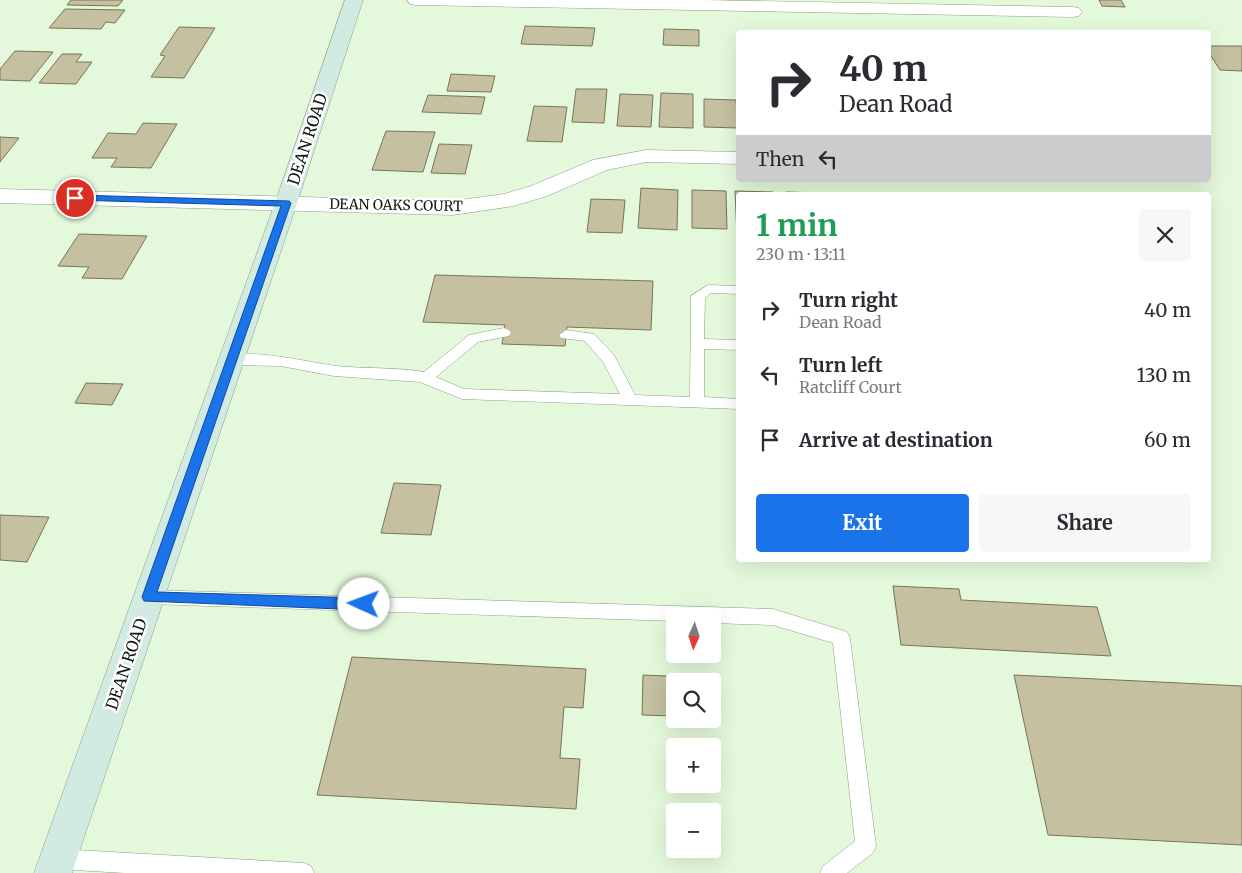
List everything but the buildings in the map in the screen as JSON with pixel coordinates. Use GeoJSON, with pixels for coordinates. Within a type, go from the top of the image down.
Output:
{"type":"FeatureCollection","features":[{"type":"Feature","properties":{"kind":"main road","name":"DEAN ROAD"},"geometry":{"type":"LineString","coordinates":[[55,866],[286,203],[354,0]]}},
{"type":"Feature","properties":{"kind":"street"},"geometry":{"type":"LineString","coordinates":[[416,0],[1073,12]]}},
{"type":"Feature","properties":{"kind":"street","name":"DEAN OAKS COURT"},"geometry":{"type":"LineString","coordinates":[[0,196],[453,208],[514,198],[540,191],[601,165],[646,156],[736,158]]}},
{"type":"Feature","properties":{"kind":"lane"},"geometry":{"type":"LineString","coordinates":[[697,403],[698,296],[708,289],[736,290]]}},
{"type":"Feature","properties":{"kind":"lane"},"geometry":{"type":"LineString","coordinates":[[425,379],[474,338],[504,333]]}},
{"type":"Feature","properties":{"kind":"lane"},"geometry":{"type":"LineString","coordinates":[[566,336],[589,337],[609,359],[630,400]]}},
{"type":"Feature","properties":{"kind":"lane"},"geometry":{"type":"LineString","coordinates":[[698,344],[736,345]]}},
{"type":"Feature","properties":{"kind":"lane"},"geometry":{"type":"LineString","coordinates":[[231,360],[281,361],[334,371],[425,379],[462,394],[736,404]]}},
{"type":"Feature","properties":{"kind":"lane"},"geometry":{"type":"LineString","coordinates":[[149,597],[773,617],[841,638],[866,846],[830,873]]}},
{"type":"Feature","properties":{"kind":"lane"},"geometry":{"type":"LineString","coordinates":[[55,866],[304,873]]}},
{"type":"Feature","properties":{"kind":"route"},"geometry":{"type":"LineString","coordinates":[[75,198],[286,203],[149,597],[364,604]]}}]}
